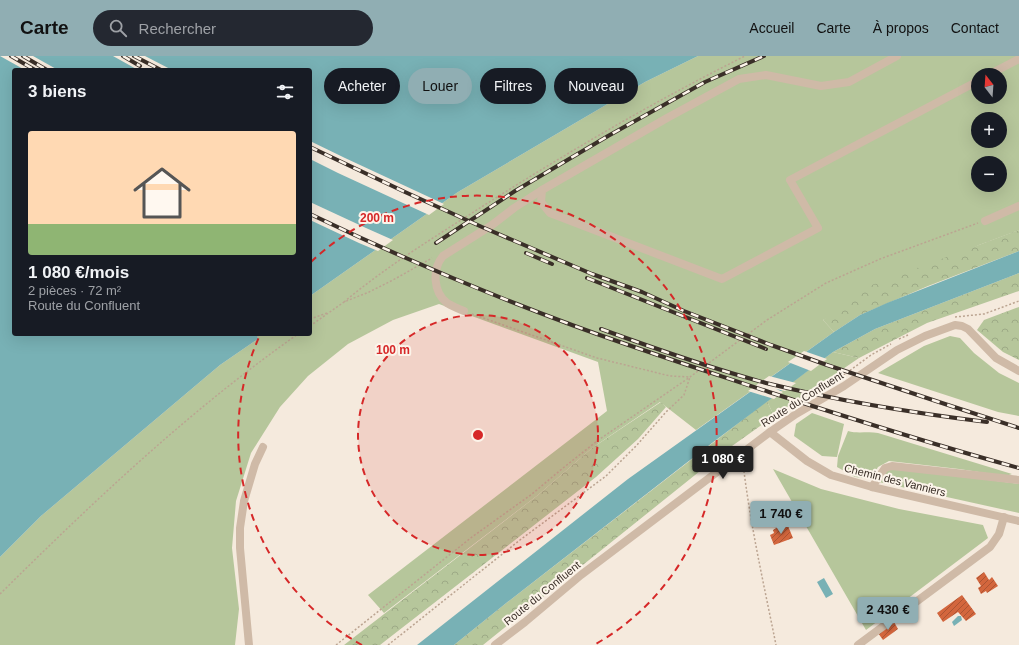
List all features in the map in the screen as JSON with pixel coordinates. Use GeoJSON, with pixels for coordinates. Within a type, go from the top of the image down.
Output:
{"type":"FeatureCollection","features":[{"type":"Feature","properties":{"kind":"street"},"geometry":{"type":"LineString","coordinates":[[464,311],[446,302],[438,291],[435,278],[438,262],[443,256],[492,225],[514,208],[542,190],[667,118],[739,79],[766,75],[821,86],[849,82],[897,56]]}},
{"type":"Feature","properties":{"kind":"street"},"geometry":{"type":"LineString","coordinates":[[1002,68],[1019,59]]}},
{"type":"Feature","properties":{"kind":"street"},"geometry":{"type":"LineString","coordinates":[[542,190],[541,202],[550,212],[722,279],[818,228],[790,180],[971,84]]}},
{"type":"Feature","properties":{"kind":"street"},"geometry":{"type":"LineString","coordinates":[[985,221],[1019,206]]}},
{"type":"Feature","properties":{"kind":"street","name":"Route du Confluent"},"geometry":{"type":"LineString","coordinates":[[495,645],[581,575],[741,453],[796,414],[844,386],[897,350],[940,330],[955,325],[962,326],[968,329],[996,358],[1019,371]]}},
{"type":"Feature","properties":{"kind":"street","name":"Chemin des Vanniers"},"geometry":{"type":"LineString","coordinates":[[770,432],[807,461],[831,475],[872,487],[1019,521]]}},
{"type":"Feature","properties":{"kind":"street"},"geometry":{"type":"LineString","coordinates":[[249,645],[240,548],[240,528],[244,501],[255,464],[263,447]]}},
{"type":"Feature","properties":{"kind":"street"},"geometry":{"type":"LineString","coordinates":[[872,487],[885,468],[892,466],[1019,480]]}},
{"type":"Feature","properties":{"kind":"street"},"geometry":{"type":"LineString","coordinates":[[858,645],[990,547],[999,534],[1004,517]]}},
{"type":"Feature","properties":{"kind":"path"},"geometry":{"type":"LineString","coordinates":[[312,325],[362,287],[437,236],[530,176],[632,115],[746,56]]}},
{"type":"Feature","properties":{"kind":"path"},"geometry":{"type":"LineString","coordinates":[[336,645],[472,536],[532,494],[596,441],[690,377],[767,320],[826,283],[880,259],[985,221]]}},
{"type":"Feature","properties":{"kind":"path"},"geometry":{"type":"LineString","coordinates":[[344,302],[381,286],[432,258],[443,256]]}},
{"type":"Feature","properties":{"kind":"path"},"geometry":{"type":"LineString","coordinates":[[972,315],[984,314],[1019,301]]}},
{"type":"Feature","properties":{"kind":"path"},"geometry":{"type":"LineString","coordinates":[[464,311],[597,358],[670,376],[690,377]]}},
{"type":"Feature","properties":{"kind":"path"},"geometry":{"type":"LineString","coordinates":[[312,318],[329,313]]}},
{"type":"Feature","properties":{"kind":"path"},"geometry":{"type":"LineString","coordinates":[[0,594],[112,486],[180,426],[276,349],[295,336]]}},
{"type":"Feature","properties":{"kind":"path"},"geometry":{"type":"LineString","coordinates":[[388,645],[520,540],[606,476],[684,395],[690,377]]}},
{"type":"Feature","properties":{"kind":"path"},"geometry":{"type":"LineString","coordinates":[[741,453],[746,489],[776,645]]}},
{"type":"Feature","properties":{"kind":"green space"},"geometry":{"type":"Polygon","coordinates":[[[698,56],[1019,56],[1019,230],[979,245],[823,320],[834,332],[696,430],[660,402],[592,448],[538,495],[384,613],[368,595],[607,411],[598,362],[439,304],[393,320],[348,344],[308,376],[280,407],[251,453],[236,501],[232,548],[239,609],[235,645],[0,645],[0,557],[41,516],[220,365],[258,339],[257,336],[312,336],[312,295],[458,192],[608,104],[638,104],[638,86],[698,56]]]}},
{"type":"Feature","properties":{"kind":"green space"},"geometry":{"type":"Polygon","coordinates":[[[1019,230],[1019,251],[928,286],[860,315],[834,332],[823,320],[869,286],[1019,230]]]}},
{"type":"Feature","properties":{"kind":"green space"},"geometry":{"type":"Polygon","coordinates":[[[1019,273],[1019,291],[927,323],[859,358],[833,352],[875,329],[1019,273]]]}},
{"type":"Feature","properties":{"kind":"green space"},"geometry":{"type":"Polygon","coordinates":[[[1019,307],[1019,360],[1003,352],[977,330],[984,320],[1019,307]]]}},
{"type":"Feature","properties":{"kind":"green space"},"geometry":{"type":"Polygon","coordinates":[[[950,336],[960,338],[974,353],[999,373],[1019,383],[1019,416],[998,412],[878,373],[924,346],[950,336]]]}},
{"type":"Feature","properties":{"kind":"green space"},"geometry":{"type":"Polygon","coordinates":[[[833,352],[859,358],[774,416],[767,401],[833,352]]]}},
{"type":"Feature","properties":{"kind":"green space"},"geometry":{"type":"Polygon","coordinates":[[[767,401],[774,416],[725,451],[483,645],[454,645],[505,604],[767,401]]]}},
{"type":"Feature","properties":{"kind":"green space"},"geometry":{"type":"Polygon","coordinates":[[[661,402],[666,407],[638,439],[596,477],[380,645],[344,645],[538,495],[592,448],[661,402]]]}},
{"type":"Feature","properties":{"kind":"green space"},"geometry":{"type":"Polygon","coordinates":[[[812,413],[844,424],[837,457],[822,456],[794,436],[796,424],[812,413]]]}},
{"type":"Feature","properties":{"kind":"green space"},"geometry":{"type":"Polygon","coordinates":[[[848,431],[878,433],[1012,474],[1006,476],[889,461],[878,467],[871,479],[855,477],[837,467],[838,456],[848,431]]]}},
{"type":"Feature","properties":{"kind":"green space"},"geometry":{"type":"Polygon","coordinates":[[[894,468],[1019,484],[1019,513],[879,482],[886,470],[894,468]]]}},
{"type":"Feature","properties":{"kind":"green space"},"geometry":{"type":"Polygon","coordinates":[[[773,469],[821,489],[899,509],[983,525],[988,538],[866,630],[773,469]]]}},
{"type":"Feature","properties":{"kind":"water"},"geometry":{"type":"Polygon","coordinates":[[[0,56],[698,56],[638,86],[638,68],[554,68],[554,104],[608,104],[458,192],[312,295],[312,68],[12,68],[12,336],[257,336],[258,339],[220,365],[41,516],[0,557],[0,56]]]}},
{"type":"Feature","properties":{"kind":"water"},"geometry":{"type":"Polygon","coordinates":[[[1019,251],[1019,273],[875,329],[833,352],[712,443],[454,645],[417,645],[628,479],[834,332],[860,315],[887,303],[1019,251]]]}},
{"type":"Feature","properties":{"kind":"water"},"geometry":{"type":"Polygon","coordinates":[[[824,578],[833,594],[826,598],[817,582],[824,578]]]}},
{"type":"Feature","properties":{"kind":"water"},"geometry":{"type":"Polygon","coordinates":[[[958,616],[961,616],[962,620],[954,626],[952,622],[958,616]]]}},
{"type":"Feature","properties":{"kind":"pier"},"geometry":{"type":"Polygon","coordinates":[[[0,56],[33,56],[54,68],[21,68],[0,56]]]}},
{"type":"Feature","properties":{"kind":"pier"},"geometry":{"type":"Polygon","coordinates":[[[113,56],[145,56],[168,68],[134,68],[113,56]]]}},
{"type":"Feature","properties":{"kind":"pier"},"geometry":{"type":"Polygon","coordinates":[[[312,142],[444,204],[429,215],[312,160],[312,142]]]}},
{"type":"Feature","properties":{"kind":"pier"},"geometry":{"type":"Polygon","coordinates":[[[312,203],[393,240],[378,251],[312,221],[312,203]]]}},
{"type":"Feature","properties":{"kind":"pier"},"geometry":{"type":"Polygon","coordinates":[[[804,351],[827,359],[811,371],[788,362],[804,351]]]}},
{"type":"Feature","properties":{"kind":"pier"},"geometry":{"type":"Polygon","coordinates":[[[769,376],[796,383],[785,391],[776,389],[783,392],[774,399],[748,391],[769,376]]]}},
{"type":"Feature","properties":{"kind":"building"},"geometry":{"type":"Polygon","coordinates":[[[788,526],[793,538],[774,545],[770,535],[774,533],[773,530],[778,527],[781,529],[788,526]]]}},
{"type":"Feature","properties":{"kind":"building"},"geometry":{"type":"Polygon","coordinates":[[[984,572],[989,580],[992,577],[998,586],[987,593],[986,591],[981,594],[978,588],[981,586],[976,578],[984,572]]]}},
{"type":"Feature","properties":{"kind":"building"},"geometry":{"type":"Polygon","coordinates":[[[962,595],[976,614],[966,621],[958,612],[943,622],[937,613],[962,595]]]}},
{"type":"Feature","properties":{"kind":"building"},"geometry":{"type":"Polygon","coordinates":[[[894,622],[898,629],[883,640],[878,633],[894,622]]]}},
{"type":"Feature","properties":{"kind":"railway"},"geometry":{"type":"LineString","coordinates":[[11,56],[32,68]]}},
{"type":"Feature","properties":{"kind":"railway"},"geometry":{"type":"LineString","coordinates":[[23,56],[44,68]]}},
{"type":"Feature","properties":{"kind":"railway"},"geometry":{"type":"LineString","coordinates":[[123,56],[140,66]]}},
{"type":"Feature","properties":{"kind":"railway"},"geometry":{"type":"LineString","coordinates":[[134,56],[157,68]]}},
{"type":"Feature","properties":{"kind":"railway"},"geometry":{"type":"LineString","coordinates":[[436,243],[515,191],[608,136],[705,82],[764,56]]}},
{"type":"Feature","properties":{"kind":"railway"},"geometry":{"type":"LineString","coordinates":[[312,148],[482,227],[592,274],[642,292],[684,311],[827,365],[1019,428]]}},
{"type":"Feature","properties":{"kind":"railway"},"geometry":{"type":"LineString","coordinates":[[312,215],[374,244],[505,300],[596,334],[831,412],[1019,468]]}},
{"type":"Feature","properties":{"kind":"railway"},"geometry":{"type":"LineString","coordinates":[[526,253],[552,264]]}},
{"type":"Feature","properties":{"kind":"railway"},"geometry":{"type":"LineString","coordinates":[[587,278],[766,349]]}},
{"type":"Feature","properties":{"kind":"railway"},"geometry":{"type":"LineString","coordinates":[[601,329],[683,358],[766,383],[876,406],[987,422]]}}]}
